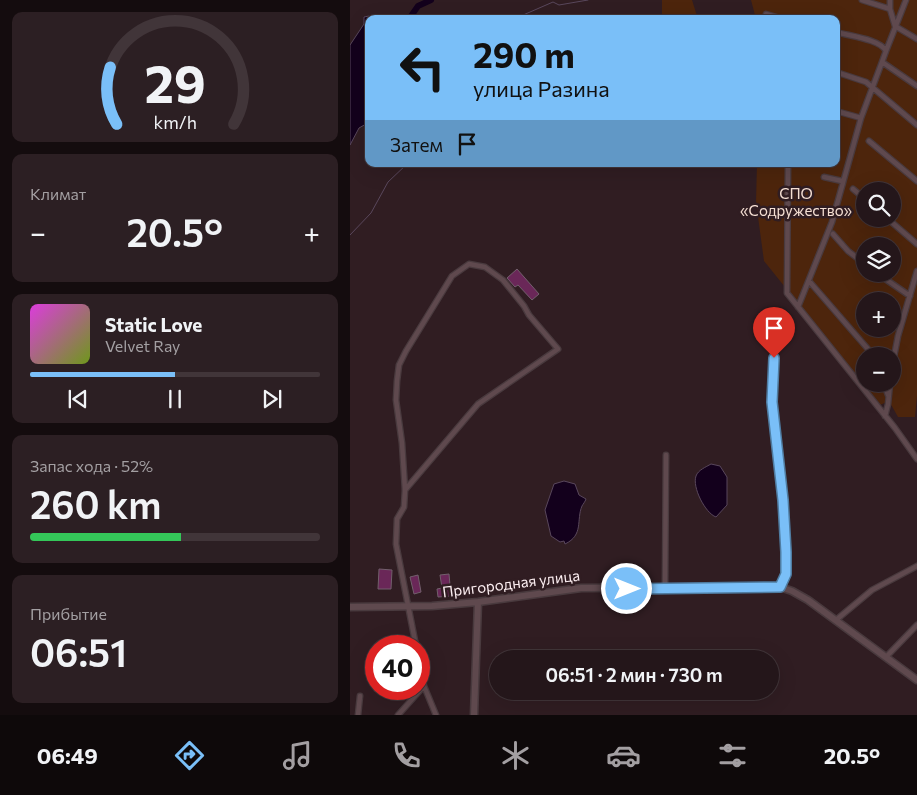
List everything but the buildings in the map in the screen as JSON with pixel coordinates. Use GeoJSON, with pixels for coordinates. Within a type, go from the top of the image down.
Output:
{"type":"FeatureCollection","features":[{"type":"Feature","properties":{"kind":"street"},"geometry":{"type":"LineString","coordinates":[[862,0],[890,8]]}},
{"type":"Feature","properties":{"kind":"street"},"geometry":{"type":"LineString","coordinates":[[890,0],[890,8],[895,26],[917,40]]}},
{"type":"Feature","properties":{"kind":"street"},"geometry":{"type":"LineString","coordinates":[[798,307],[832,222],[861,118],[906,0]]}},
{"type":"Feature","properties":{"kind":"street"},"geometry":{"type":"LineString","coordinates":[[840,33],[879,44],[886,51]]}},
{"type":"Feature","properties":{"kind":"street"},"geometry":{"type":"LineString","coordinates":[[882,62],[917,86]]}},
{"type":"Feature","properties":{"kind":"street"},"geometry":{"type":"LineString","coordinates":[[840,73],[861,79],[917,125]]}},
{"type":"Feature","properties":{"kind":"street"},"geometry":{"type":"LineString","coordinates":[[840,112],[861,118]]}},
{"type":"Feature","properties":{"kind":"street"},"geometry":{"type":"LineString","coordinates":[[869,141],[917,181]]}},
{"type":"Feature","properties":{"kind":"street"},"geometry":{"type":"LineString","coordinates":[[788,167],[786,293],[917,458]]}},
{"type":"Feature","properties":{"kind":"street"},"geometry":{"type":"LineString","coordinates":[[824,178],[842,181]]}},
{"type":"Feature","properties":{"kind":"street"},"geometry":{"type":"LineString","coordinates":[[897,227],[917,244]]}},
{"type":"Feature","properties":{"kind":"street"},"geometry":{"type":"LineString","coordinates":[[833,234],[848,252],[856,258]]}},
{"type":"Feature","properties":{"kind":"street"},"geometry":{"type":"LineString","coordinates":[[405,490],[478,404],[558,349],[503,280],[481,266],[469,264],[452,276],[400,365],[396,394],[405,490],[404,507],[398,516],[396,532],[398,555],[414,635]]}},
{"type":"Feature","properties":{"kind":"street"},"geometry":{"type":"LineString","coordinates":[[896,347],[917,271]]}},
{"type":"Feature","properties":{"kind":"street"},"geometry":{"type":"LineString","coordinates":[[809,281],[866,347]]}},
{"type":"Feature","properties":{"kind":"street"},"geometry":{"type":"LineString","coordinates":[[890,282],[910,296]]}},
{"type":"Feature","properties":{"kind":"street"},"geometry":{"type":"LineString","coordinates":[[774,358],[772,402],[783,500],[786,552],[786,574],[780,587]]}},
{"type":"Feature","properties":{"kind":"street"},"geometry":{"type":"LineString","coordinates":[[887,392],[889,399]]}},
{"type":"Feature","properties":{"kind":"street"},"geometry":{"type":"LineString","coordinates":[[885,416],[889,392]]}},
{"type":"Feature","properties":{"kind":"street"},"geometry":{"type":"LineString","coordinates":[[665,588],[666,455]]}},
{"type":"Feature","properties":{"kind":"street"},"geometry":{"type":"LineString","coordinates":[[836,620],[872,590],[917,566]]}},
{"type":"Feature","properties":{"kind":"street","name":"Пригородная улица"},"geometry":{"type":"LineString","coordinates":[[350,607],[409,607],[478,602],[568,589],[780,587],[801,595],[917,680]]}},
{"type":"Feature","properties":{"kind":"street"},"geometry":{"type":"LineString","coordinates":[[474,715],[478,602]]}},
{"type":"Feature","properties":{"kind":"street"},"geometry":{"type":"LineString","coordinates":[[886,657],[917,625]]}},
{"type":"Feature","properties":{"kind":"street"},"geometry":{"type":"LineString","coordinates":[[358,715],[360,696]]}},
{"type":"Feature","properties":{"kind":"street"},"geometry":{"type":"LineString","coordinates":[[398,715],[411,700]]}},
{"type":"Feature","properties":{"kind":"street"},"geometry":{"type":"LineString","coordinates":[[430,700],[436,715]]}},
{"type":"Feature","properties":{"kind":"green space"},"geometry":{"type":"Polygon","coordinates":[[[662,0],[692,0],[697,15],[662,15],[662,0]]]}},
{"type":"Feature","properties":{"kind":"green space","name":"СПО «Содружество»"},"geometry":{"type":"Polygon","coordinates":[[[751,0],[917,0],[917,396],[915,417],[898,417],[889,401],[880,405],[870,392],[901,392],[901,347],[856,347],[856,375],[764,261],[756,202],[757,167],[840,167],[840,15],[755,15],[751,0]]]}},
{"type":"Feature","properties":{"kind":"shaded area"},"geometry":{"type":"Polygon","coordinates":[[[364,17],[365,125],[359,128],[350,145],[350,45],[364,24],[364,17]]]}},
{"type":"Feature","properties":{"kind":"shaded area"},"geometry":{"type":"Polygon","coordinates":[[[711,464],[720,466],[727,477],[727,505],[716,517],[712,515],[700,499],[695,481],[698,472],[711,464]]]}},
{"type":"Feature","properties":{"kind":"shaded area"},"geometry":{"type":"Polygon","coordinates":[[[564,481],[575,484],[579,495],[586,499],[580,511],[577,532],[565,544],[564,541],[560,542],[551,536],[545,510],[554,484],[564,481]]]}},
{"type":"Feature","properties":{"kind":"waterway"},"geometry":{"type":"LineString","coordinates":[[412,15],[418,6],[431,0]]}},
{"type":"Feature","properties":{"kind":"waterway"},"geometry":{"type":"LineString","coordinates":[[523,15],[553,2],[559,5],[588,0]]}},
{"type":"Feature","properties":{"kind":"waterway"},"geometry":{"type":"LineString","coordinates":[[350,235],[371,213],[388,182],[404,167]]}},
{"type":"Feature","properties":{"kind":"route"},"geometry":{"type":"LineString","coordinates":[[627,589],[780,587],[786,574],[786,552],[783,500],[771,394],[774,358]]}}]}
